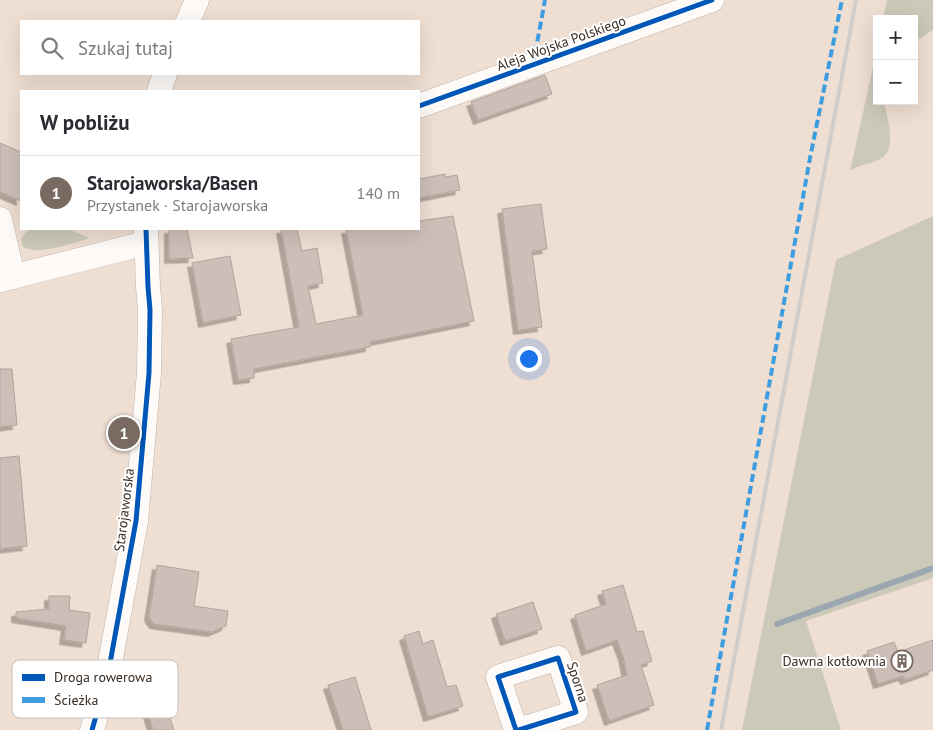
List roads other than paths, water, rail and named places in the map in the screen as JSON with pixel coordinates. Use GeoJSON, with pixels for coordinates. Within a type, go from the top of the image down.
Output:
{"type":"FeatureCollection","features":[{"type":"Feature","properties":{"kind":"street"},"geometry":{"type":"LineString","coordinates":[[188,20],[197,0]]}},
{"type":"Feature","properties":{"kind":"street","name":"Aleja Wojska Polskiego"},"geometry":{"type":"LineString","coordinates":[[420,106],[712,0]]}},
{"type":"Feature","properties":{"kind":"street"},"geometry":{"type":"LineString","coordinates":[[159,90],[165,75]]}},
{"type":"Feature","properties":{"kind":"street"},"geometry":{"type":"LineString","coordinates":[[0,219],[6,278],[146,236]]}},
{"type":"Feature","properties":{"kind":"street","name":"Starojaworska"},"geometry":{"type":"LineString","coordinates":[[111,660],[136,521],[148,373],[150,310],[146,236]]}},
{"type":"Feature","properties":{"kind":"waterway"},"geometry":{"type":"LineString","coordinates":[[777,624],[933,568]]}},
{"type":"Feature","properties":{"kind":"railway"},"geometry":{"type":"LineString","coordinates":[[721,730],[856,0]]}},
{"type":"Feature","properties":{"kind":"place","name":"Starojaworska/Basen"},"geometry":{"type":"Point","coordinates":[124,433]}},
{"type":"Feature","properties":{"kind":"place","name":"Dawna kotłownia"},"geometry":{"type":"Point","coordinates":[902,661]}}]}
